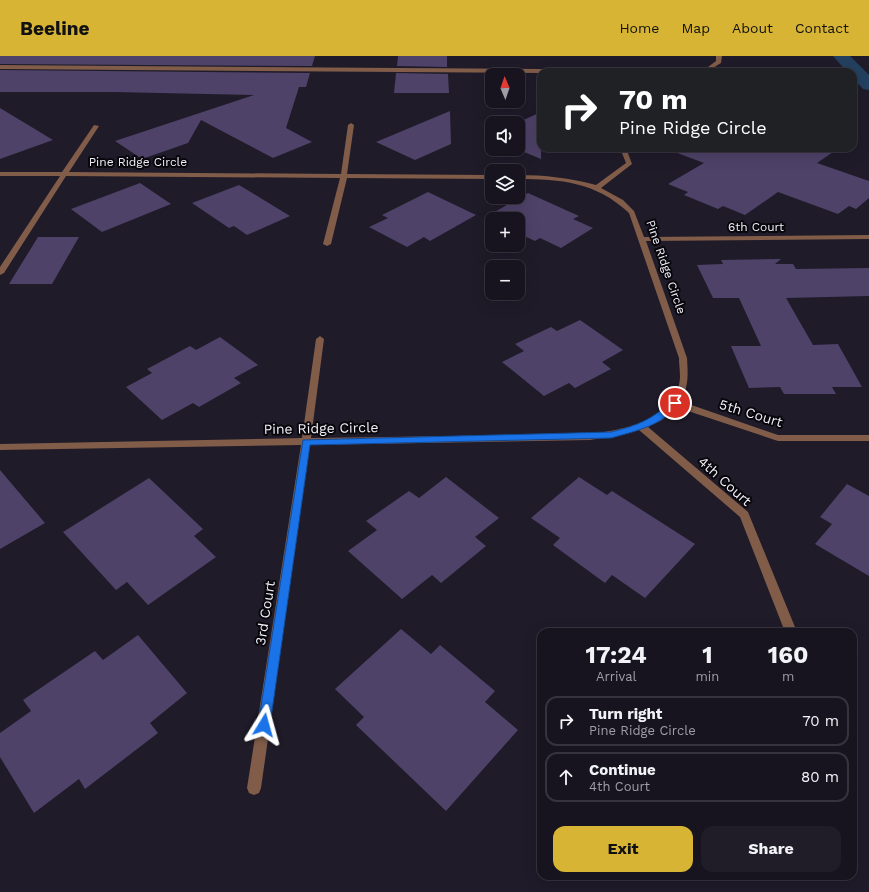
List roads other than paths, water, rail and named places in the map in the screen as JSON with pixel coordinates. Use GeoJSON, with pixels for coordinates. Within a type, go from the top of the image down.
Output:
{"type":"FeatureCollection","features":[{"type":"Feature","properties":{"kind":"street"},"geometry":{"type":"LineString","coordinates":[[709,68],[715,66],[719,62],[719,56]]}},
{"type":"Feature","properties":{"kind":"street"},"geometry":{"type":"LineString","coordinates":[[0,66],[537,71]]}},
{"type":"Feature","properties":{"kind":"street"},"geometry":{"type":"LineString","coordinates":[[327,244],[344,176],[351,125]]}},
{"type":"Feature","properties":{"kind":"street"},"geometry":{"type":"LineString","coordinates":[[0,273],[96,126]]}},
{"type":"Feature","properties":{"kind":"street"},"geometry":{"type":"LineString","coordinates":[[597,188],[629,164],[624,152]]}},
{"type":"Feature","properties":{"kind":"street","name":"Pine Ridge Circle"},"geometry":{"type":"LineString","coordinates":[[0,174],[485,177]]}},
{"type":"Feature","properties":{"kind":"street","name":"Pine Ridge Circle"},"geometry":{"type":"LineString","coordinates":[[525,177],[570,180],[597,188],[616,198],[632,212],[643,239],[686,370],[685,383],[675,403]]}},
{"type":"Feature","properties":{"kind":"street","name":"6th Court"},"geometry":{"type":"LineString","coordinates":[[643,239],[869,237]]}},
{"type":"Feature","properties":{"kind":"street","name":"3rd Court"},"geometry":{"type":"LineString","coordinates":[[254,788],[320,339]]}},
{"type":"Feature","properties":{"kind":"street"},"geometry":{"type":"LineString","coordinates":[[642,427],[659,418],[675,403]]}},
{"type":"Feature","properties":{"kind":"street","name":"5th Court"},"geometry":{"type":"LineString","coordinates":[[675,403],[778,438],[869,438]]}},
{"type":"Feature","properties":{"kind":"street","name":"Pine Ridge Circle"},"geometry":{"type":"LineString","coordinates":[[0,447],[590,437],[611,435],[642,427]]}},
{"type":"Feature","properties":{"kind":"street","name":"4th Court"},"geometry":{"type":"LineString","coordinates":[[642,427],[744,515],[790,628]]}},
{"type":"Feature","properties":{"kind":"waterway"},"geometry":{"type":"LineString","coordinates":[[841,56],[853,68]]}},
{"type":"Feature","properties":{"kind":"waterway"},"geometry":{"type":"LineString","coordinates":[[857,73],[869,85]]}}]}
